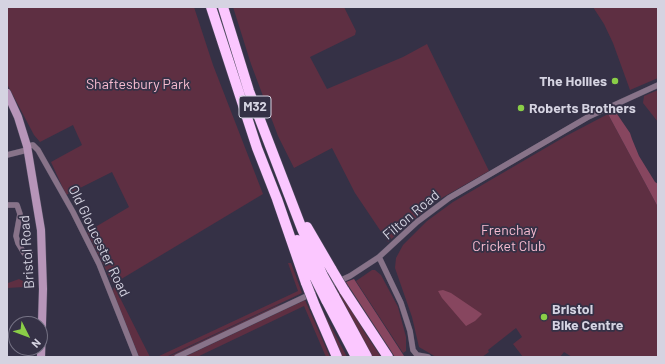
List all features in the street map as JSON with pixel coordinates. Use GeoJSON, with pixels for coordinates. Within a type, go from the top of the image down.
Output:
{"type":"FeatureCollection","features":[{"type":"Feature","properties":{"kind":"highway","name":"M32"},"geometry":{"type":"LineString","coordinates":[[211,7],[257,148],[277,199],[315,279],[330,298],[367,357]]}},
{"type":"Feature","properties":{"kind":"highway","name":"M32"},"geometry":{"type":"LineString","coordinates":[[223,7],[249,90],[302,229],[315,279],[315,306],[337,357]]}},
{"type":"Feature","properties":{"kind":"highway","name":"M32"},"geometry":{"type":"LineString","coordinates":[[293,205],[344,290],[388,357]]}},
{"type":"Feature","properties":{"kind":"highway","name":"M32"},"geometry":{"type":"LineString","coordinates":[[330,298],[356,357]]}},
{"type":"Feature","properties":{"kind":"main road","name":"Bristol Road"},"geometry":{"type":"LineString","coordinates":[[7,93],[18,117],[27,148],[41,230],[43,259],[41,357]]}},
{"type":"Feature","properties":{"kind":"street","name":"Filton Road"},"geometry":{"type":"LineString","coordinates":[[177,357],[350,276],[379,257],[417,222],[449,198],[588,117],[658,85]]}},
{"type":"Feature","properties":{"kind":"street","name":"Old Gloucester Road"},"geometry":{"type":"LineString","coordinates":[[27,148],[33,146],[38,150],[73,212],[99,264],[136,357]]}},
{"type":"Feature","properties":{"kind":"street"},"geometry":{"type":"LineString","coordinates":[[7,155],[27,148]]}},
{"type":"Feature","properties":{"kind":"street"},"geometry":{"type":"LineString","coordinates":[[7,205],[17,205],[20,214],[16,236],[24,253],[30,252]]}},
{"type":"Feature","properties":{"kind":"street"},"geometry":{"type":"LineString","coordinates":[[379,257],[397,293],[403,309],[410,331],[413,350],[417,355],[428,357]]}},
{"type":"Feature","properties":{"kind":"green space","name":"Shaftesbury Park"},"geometry":{"type":"Polygon","coordinates":[[[7,7],[194,7],[213,65],[263,194],[113,284],[87,232],[129,207],[112,172],[66,195],[51,162],[82,145],[73,125],[40,142],[34,135],[7,84],[7,7]]]}},
{"type":"Feature","properties":{"kind":"green space"},"geometry":{"type":"Polygon","coordinates":[[[233,7],[344,7],[356,31],[355,35],[310,57],[327,89],[403,57],[427,44],[489,171],[433,203],[388,242],[355,193],[332,148],[294,168],[278,136],[251,64],[233,7]]]}},
{"type":"Feature","properties":{"kind":"green space"},"geometry":{"type":"Polygon","coordinates":[[[593,7],[658,7],[658,78],[630,90],[613,43],[604,24],[593,7]]]}},
{"type":"Feature","properties":{"kind":"green space"},"geometry":{"type":"Polygon","coordinates":[[[658,90],[658,122],[643,103],[644,96],[658,90]]]}},
{"type":"Feature","properties":{"kind":"green space","name":"Frenchay Cricket Club"},"geometry":{"type":"Polygon","coordinates":[[[608,114],[658,205],[658,357],[572,357],[564,352],[560,357],[523,357],[513,344],[522,337],[516,328],[488,350],[489,352],[482,357],[436,357],[419,347],[412,317],[395,268],[396,258],[403,245],[427,221],[453,202],[566,136],[608,114]]]}},
{"type":"Feature","properties":{"kind":"green space"},"geometry":{"type":"Polygon","coordinates":[[[288,263],[291,263],[302,293],[166,357],[157,357],[298,291],[288,263]]]}},
{"type":"Feature","properties":{"kind":"green space"},"geometry":{"type":"Polygon","coordinates":[[[372,270],[375,270],[381,275],[398,307],[406,337],[406,351],[403,353],[356,281],[372,270]]]}},
{"type":"Feature","properties":{"kind":"green space"},"geometry":{"type":"Polygon","coordinates":[[[19,279],[27,285],[24,287],[7,288],[8,283],[19,279]]]}},
{"type":"Feature","properties":{"kind":"green space"},"geometry":{"type":"Polygon","coordinates":[[[334,284],[337,286],[381,357],[372,357],[334,284]]]}},
{"type":"Feature","properties":{"kind":"green space"},"geometry":{"type":"Polygon","coordinates":[[[114,286],[150,357],[139,357],[113,292],[114,286]]]}},
{"type":"Feature","properties":{"kind":"green space"},"geometry":{"type":"Polygon","coordinates":[[[305,300],[330,357],[326,357],[304,306],[197,357],[184,357],[305,300]]]}},
{"type":"Feature","properties":{"kind":"green space"},"geometry":{"type":"Polygon","coordinates":[[[283,304],[172,357],[168,357],[276,306],[283,304]]]}},
{"type":"Feature","properties":{"kind":"green space"},"geometry":{"type":"Polygon","coordinates":[[[321,307],[347,357],[340,357],[320,308],[321,307]]]}},
{"type":"Feature","properties":{"kind":"shaded area"},"geometry":{"type":"Polygon","coordinates":[[[615,111],[630,133],[639,156],[655,182],[658,184],[658,207],[608,114],[615,111]]]}},
{"type":"Feature","properties":{"kind":"shaded area"},"geometry":{"type":"Polygon","coordinates":[[[354,279],[404,356],[409,357],[395,357],[346,282],[354,279]]]}},
{"type":"Feature","properties":{"kind":"shaded area"},"geometry":{"type":"Polygon","coordinates":[[[443,290],[451,293],[482,314],[475,321],[466,326],[442,298],[438,291],[443,290]]]}},
{"type":"Feature","properties":{"kind":"place","name":"The Hollies"},"geometry":{"type":"Point","coordinates":[615,81]}},
{"type":"Feature","properties":{"kind":"place","name":"Roberts Brothers"},"geometry":{"type":"Point","coordinates":[521,108]}},
{"type":"Feature","properties":{"kind":"place","name":"Bristol Bike Centre"},"geometry":{"type":"Point","coordinates":[544,317]}}]}
